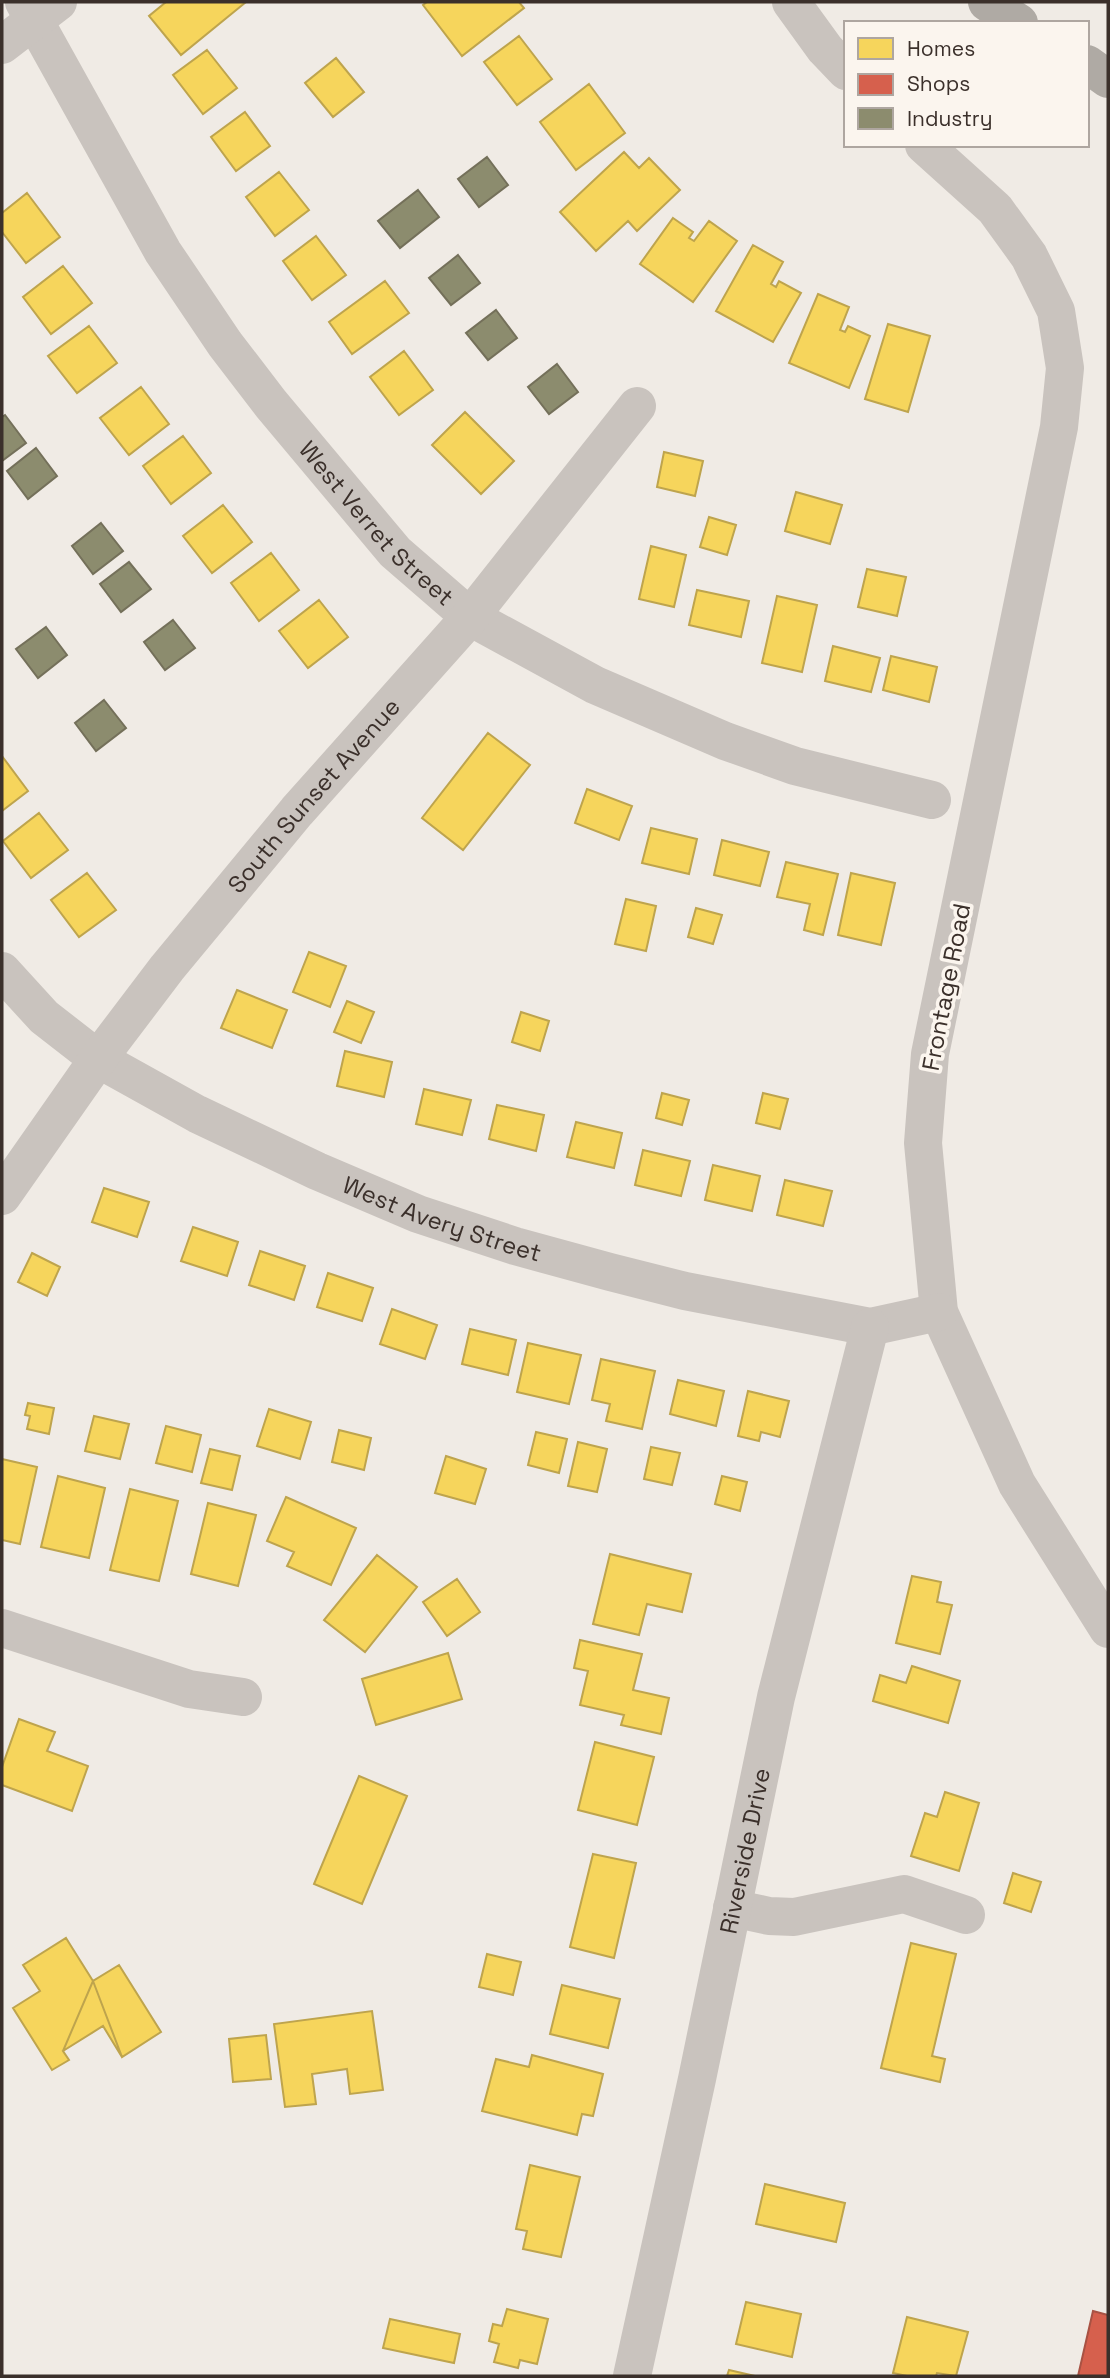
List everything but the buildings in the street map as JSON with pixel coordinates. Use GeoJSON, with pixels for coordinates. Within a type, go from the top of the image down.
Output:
{"type":"FeatureCollection","features":[{"type":"Feature","properties":{"kind":"highway"},"geometry":{"type":"LineString","coordinates":[[987,2],[1016,21]]}},
{"type":"Feature","properties":{"kind":"highway"},"geometry":{"type":"LineString","coordinates":[[1089,65],[1108,79]]}},
{"type":"Feature","properties":{"kind":"street"},"geometry":{"type":"LineString","coordinates":[[791,2],[825,49],[844,69]]}},
{"type":"Feature","properties":{"kind":"street"},"geometry":{"type":"LineString","coordinates":[[2,45],[39,8]]}},
{"type":"Feature","properties":{"kind":"street","name":"West Verret Street"},"geometry":{"type":"LineString","coordinates":[[39,8],[163,252],[225,344],[317,461],[395,552],[470,617],[595,685],[725,741],[794,766],[932,800]]}},
{"type":"Feature","properties":{"kind":"street","name":"Frontage Road"},"geometry":{"type":"LineString","coordinates":[[926,147],[995,209],[1029,256],[1056,311],[1065,368],[1059,427],[930,1054],[923,1143],[939,1312],[1017,1484],[1108,1629]]}},
{"type":"Feature","properties":{"kind":"street","name":"South Sunset Avenue"},"geometry":{"type":"LineString","coordinates":[[2,1196],[98,1059],[167,968],[297,811],[470,617],[637,406]]}},
{"type":"Feature","properties":{"kind":"street","name":"West Avery Street"},"geometry":{"type":"LineString","coordinates":[[2,971],[44,1017],[98,1059],[197,1114],[317,1171],[418,1214],[515,1246],[685,1291],[870,1327],[939,1312]]}},
{"type":"Feature","properties":{"kind":"street","name":"Riverside Drive"},"geometry":{"type":"LineString","coordinates":[[632,2376],[776,1697],[870,1327]]}},
{"type":"Feature","properties":{"kind":"street"},"geometry":{"type":"LineString","coordinates":[[2,1628],[189,1689],[243,1697]]}},
{"type":"Feature","properties":{"kind":"street"},"geometry":{"type":"LineString","coordinates":[[732,1908],[769,1916],[794,1917],[904,1894],[966,1915]]}}]}
